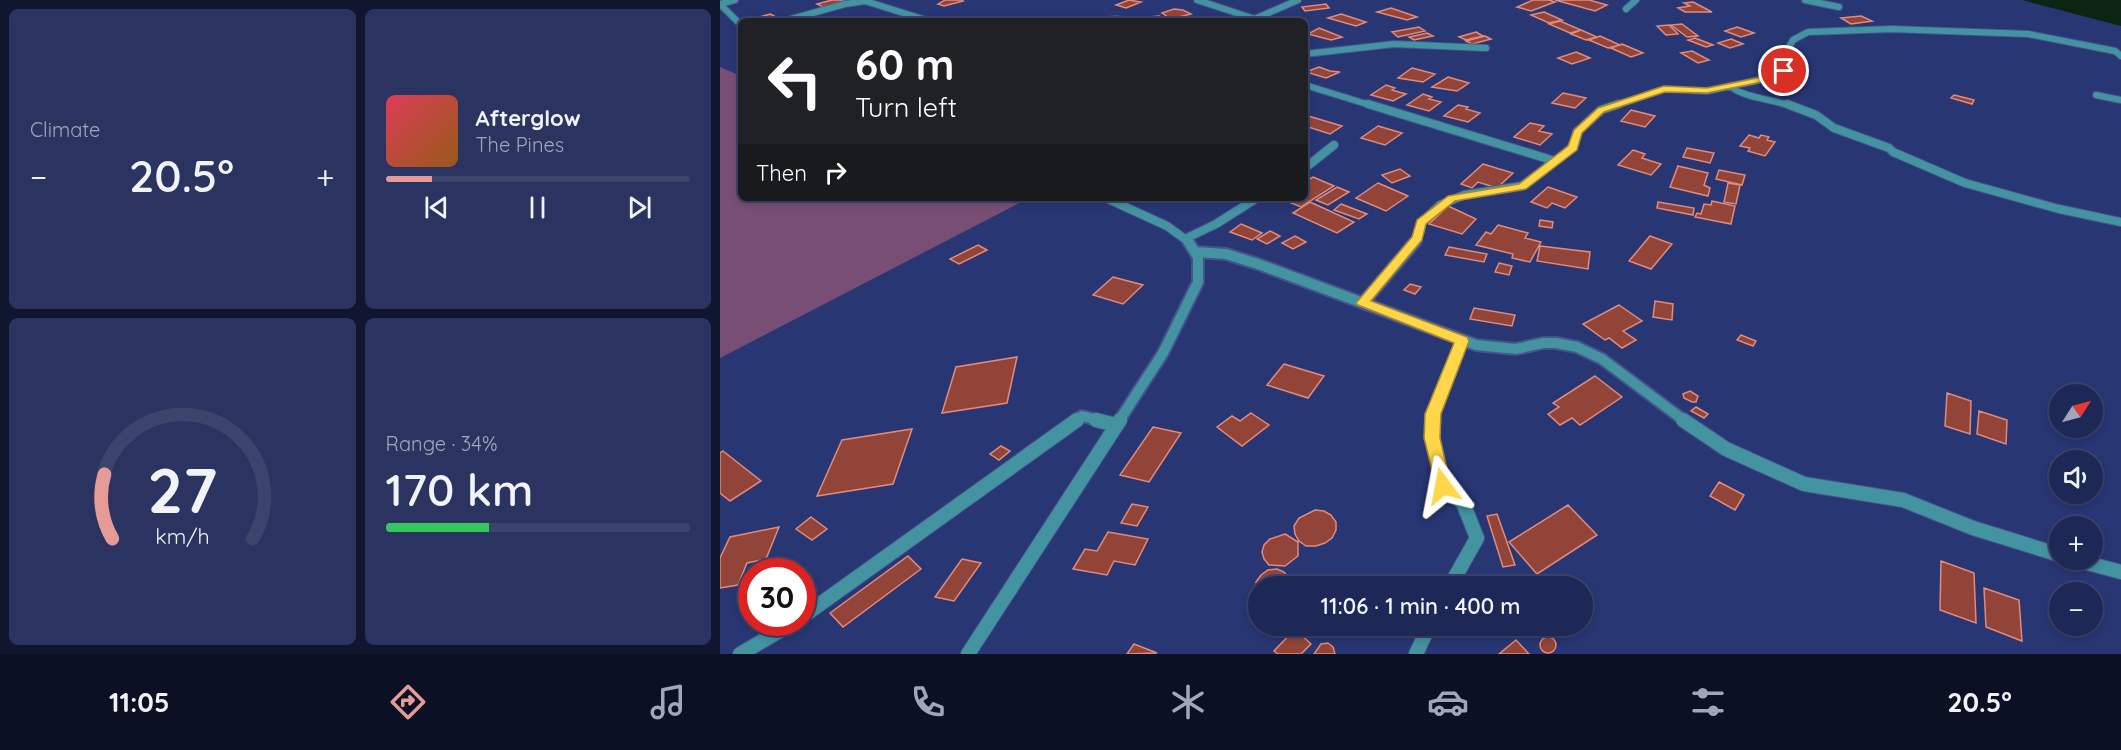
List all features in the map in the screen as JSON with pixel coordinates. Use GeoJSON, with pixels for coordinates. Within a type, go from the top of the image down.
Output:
{"type":"FeatureCollection","features":[{"type":"Feature","properties":{"kind":"street"},"geometry":{"type":"LineString","coordinates":[[720,4],[735,0]]}},
{"type":"Feature","properties":{"kind":"street"},"geometry":{"type":"LineString","coordinates":[[1197,0],[1246,18]]}},
{"type":"Feature","properties":{"kind":"street"},"geometry":{"type":"LineString","coordinates":[[1257,18],[1298,0]]}},
{"type":"Feature","properties":{"kind":"street"},"geometry":{"type":"LineString","coordinates":[[1626,9],[1636,0]]}},
{"type":"Feature","properties":{"kind":"street"},"geometry":{"type":"LineString","coordinates":[[1805,0],[1839,7]]}},
{"type":"Feature","properties":{"kind":"street"},"geometry":{"type":"LineString","coordinates":[[795,18],[865,1],[919,18]]}},
{"type":"Feature","properties":{"kind":"street"},"geometry":{"type":"LineString","coordinates":[[720,4],[738,22]]}},
{"type":"Feature","properties":{"kind":"street"},"geometry":{"type":"LineString","coordinates":[[1363,303],[1418,238],[1421,223],[1440,205],[1464,195],[1522,186],[1573,147],[1577,132],[1601,110],[1664,89],[1707,91],[1764,79],[1784,71],[1794,57],[1789,47],[1793,40],[1808,32],[1892,29],[2028,34],[2115,51],[2121,56]]}},
{"type":"Feature","properties":{"kind":"street"},"geometry":{"type":"LineString","coordinates":[[1308,54],[1394,44],[1486,48]]}},
{"type":"Feature","properties":{"kind":"street"},"geometry":{"type":"LineString","coordinates":[[1308,86],[1555,161]]}},
{"type":"Feature","properties":{"kind":"street"},"geometry":{"type":"LineString","coordinates":[[1730,86],[1738,93],[1773,99],[1816,115],[1834,128],[1888,148],[1965,183],[2059,209],[2121,222]]}},
{"type":"Feature","properties":{"kind":"street"},"geometry":{"type":"LineString","coordinates":[[2097,95],[2121,100]]}},
{"type":"Feature","properties":{"kind":"street"},"geometry":{"type":"LineString","coordinates":[[1308,166],[1334,145]]}},
{"type":"Feature","properties":{"kind":"street"},"geometry":{"type":"LineString","coordinates":[[968,654],[1163,353],[1195,292],[1199,270],[1196,252],[1187,238],[1112,201]]}},
{"type":"Feature","properties":{"kind":"street"},"geometry":{"type":"LineString","coordinates":[[1187,238],[1216,224],[1252,201]]}},
{"type":"Feature","properties":{"kind":"street"},"geometry":{"type":"LineString","coordinates":[[1196,252],[1226,254],[1247,260],[1462,341],[1504,349],[1523,348],[1543,343],[1577,346],[1602,359],[1645,394],[1726,449],[1769,469],[1804,484],[1903,500],[1973,528],[2049,552]]}},
{"type":"Feature","properties":{"kind":"street"},"geometry":{"type":"LineString","coordinates":[[1456,576],[1477,538],[1463,503],[1443,486],[1432,438],[1433,414],[1462,341]]}},
{"type":"Feature","properties":{"kind":"street"},"geometry":{"type":"LineString","coordinates":[[816,608],[866,574],[937,519],[1082,416],[1116,426]]}},
{"type":"Feature","properties":{"kind":"street"},"geometry":{"type":"LineString","coordinates":[[2103,567],[2121,572]]}},
{"type":"Feature","properties":{"kind":"street"},"geometry":{"type":"LineString","coordinates":[[740,654],[771,636]]}},
{"type":"Feature","properties":{"kind":"street"},"geometry":{"type":"LineString","coordinates":[[1416,654],[1425,636]]}},
{"type":"Feature","properties":{"kind":"shaded area"},"geometry":{"type":"Polygon","coordinates":[[[2022,0],[2121,0],[2121,26],[2022,0]]]}},
{"type":"Feature","properties":{"kind":"shaded area"},"geometry":{"type":"Polygon","coordinates":[[[720,67],[738,75],[738,201],[1023,201],[720,358],[720,67]]]}},
{"type":"Feature","properties":{"kind":"building"},"geometry":{"type":"Polygon","coordinates":[[[832,0],[848,0],[823,7],[817,4],[832,0]]]}},
{"type":"Feature","properties":{"kind":"building"},"geometry":{"type":"Polygon","coordinates":[[[945,0],[963,1],[944,6],[938,4],[945,0]]]}},
{"type":"Feature","properties":{"kind":"building"},"geometry":{"type":"Polygon","coordinates":[[[1129,0],[1141,2],[1126,8],[1116,5],[1129,0]]]}},
{"type":"Feature","properties":{"kind":"building"},"geometry":{"type":"Polygon","coordinates":[[[1533,0],[1555,2],[1531,11],[1517,7],[1533,0]]]}},
{"type":"Feature","properties":{"kind":"building"},"geometry":{"type":"Polygon","coordinates":[[[1555,0],[1589,0],[1607,5],[1595,11],[1555,0]]]}},
{"type":"Feature","properties":{"kind":"building"},"geometry":{"type":"Polygon","coordinates":[[[1693,2],[1712,12],[1685,12],[1678,8],[1690,6],[1684,3],[1693,2]]]}},
{"type":"Feature","properties":{"kind":"building"},"geometry":{"type":"Polygon","coordinates":[[[1326,4],[1329,8],[1305,11],[1302,7],[1326,4]]]}},
{"type":"Feature","properties":{"kind":"building"},"geometry":{"type":"Polygon","coordinates":[[[1391,8],[1417,17],[1407,20],[1377,12],[1391,8]]]}},
{"type":"Feature","properties":{"kind":"building"},"geometry":{"type":"Polygon","coordinates":[[[1174,9],[1191,14],[1170,18],[1162,13],[1174,9]]]}},
{"type":"Feature","properties":{"kind":"building"},"geometry":{"type":"Polygon","coordinates":[[[1544,12],[1562,20],[1549,23],[1531,15],[1544,12]]]}},
{"type":"Feature","properties":{"kind":"building"},"geometry":{"type":"Polygon","coordinates":[[[770,14],[778,18],[762,18],[760,17],[770,14]]]}},
{"type":"Feature","properties":{"kind":"building"},"geometry":{"type":"Polygon","coordinates":[[[1341,14],[1366,22],[1356,26],[1328,18],[1341,14]]]}},
{"type":"Feature","properties":{"kind":"building"},"geometry":{"type":"Polygon","coordinates":[[[1861,16],[1872,21],[1851,24],[1841,18],[1861,16]]]}},
{"type":"Feature","properties":{"kind":"building"},"geometry":{"type":"Polygon","coordinates":[[[1560,21],[1581,30],[1570,33],[1549,24],[1560,21]]]}},
{"type":"Feature","properties":{"kind":"building"},"geometry":{"type":"Polygon","coordinates":[[[1682,24],[1698,36],[1687,37],[1671,25],[1682,24]]]}},
{"type":"Feature","properties":{"kind":"building"},"geometry":{"type":"Polygon","coordinates":[[[1669,25],[1678,34],[1666,35],[1657,26],[1669,25]]]}},
{"type":"Feature","properties":{"kind":"building"},"geometry":{"type":"Polygon","coordinates":[[[1419,27],[1425,31],[1398,37],[1392,32],[1419,27]]]}},
{"type":"Feature","properties":{"kind":"building"},"geometry":{"type":"Polygon","coordinates":[[[1737,27],[1754,33],[1741,37],[1725,31],[1737,27]]]}},
{"type":"Feature","properties":{"kind":"building"},"geometry":{"type":"Polygon","coordinates":[[[1319,28],[1342,37],[1331,40],[1308,34],[1319,28]]]}},
{"type":"Feature","properties":{"kind":"building"},"geometry":{"type":"Polygon","coordinates":[[[1581,30],[1597,37],[1586,40],[1571,34],[1581,30]]]}},
{"type":"Feature","properties":{"kind":"building"},"geometry":{"type":"Polygon","coordinates":[[[1476,32],[1483,36],[1466,40],[1459,37],[1476,32]]]}},
{"type":"Feature","properties":{"kind":"building"},"geometry":{"type":"Polygon","coordinates":[[[1427,33],[1433,36],[1414,40],[1409,37],[1427,33]]]}},
{"type":"Feature","properties":{"kind":"building"},"geometry":{"type":"Polygon","coordinates":[[[1485,36],[1491,39],[1472,44],[1466,41],[1485,36]]]}},
{"type":"Feature","properties":{"kind":"building"},"geometry":{"type":"Polygon","coordinates":[[[1600,36],[1620,45],[1608,48],[1589,40],[1600,36]]]}},
{"type":"Feature","properties":{"kind":"building"},"geometry":{"type":"Polygon","coordinates":[[[1695,38],[1713,45],[1706,47],[1688,40],[1695,38]]]}},
{"type":"Feature","properties":{"kind":"building"},"geometry":{"type":"Polygon","coordinates":[[[1731,39],[1743,44],[1730,48],[1718,43],[1731,39]]]}},
{"type":"Feature","properties":{"kind":"building"},"geometry":{"type":"Polygon","coordinates":[[[1622,44],[1643,53],[1631,57],[1611,48],[1622,44]]]}},
{"type":"Feature","properties":{"kind":"building"},"geometry":{"type":"Polygon","coordinates":[[[1692,51],[1709,60],[1698,63],[1681,53],[1692,51]]]}},
{"type":"Feature","properties":{"kind":"building"},"geometry":{"type":"Polygon","coordinates":[[[1576,52],[1590,58],[1572,64],[1558,58],[1576,52]]]}},
{"type":"Feature","properties":{"kind":"building"},"geometry":{"type":"Polygon","coordinates":[[[1319,67],[1340,72],[1326,78],[1308,71],[1319,67]]]}},
{"type":"Feature","properties":{"kind":"building"},"geometry":{"type":"Polygon","coordinates":[[[1412,68],[1435,74],[1423,82],[1398,78],[1412,68]]]}},
{"type":"Feature","properties":{"kind":"building"},"geometry":{"type":"Polygon","coordinates":[[[1448,77],[1469,83],[1457,91],[1432,87],[1448,77]]]}},
{"type":"Feature","properties":{"kind":"building"},"geometry":{"type":"Polygon","coordinates":[[[1386,85],[1395,88],[1392,90],[1406,94],[1393,101],[1371,95],[1386,85]]]}},
{"type":"Feature","properties":{"kind":"building"},"geometry":{"type":"Polygon","coordinates":[[[1563,93],[1586,98],[1575,108],[1552,103],[1563,93]]]}},
{"type":"Feature","properties":{"kind":"building"},"geometry":{"type":"Polygon","coordinates":[[[1423,94],[1432,97],[1429,99],[1441,102],[1429,111],[1407,105],[1423,94]]]}},
{"type":"Feature","properties":{"kind":"building"},"geometry":{"type":"Polygon","coordinates":[[[1954,95],[1974,100],[1972,104],[1951,98],[1954,95]]]}},
{"type":"Feature","properties":{"kind":"building"},"geometry":{"type":"Polygon","coordinates":[[[1458,105],[1480,113],[1468,122],[1444,116],[1458,105]]]}},
{"type":"Feature","properties":{"kind":"building"},"geometry":{"type":"Polygon","coordinates":[[[1631,110],[1655,116],[1645,127],[1621,121],[1631,110]]]}},
{"type":"Feature","properties":{"kind":"building"},"geometry":{"type":"Polygon","coordinates":[[[1308,116],[1342,126],[1330,134],[1308,127],[1308,116]]]}},
{"type":"Feature","properties":{"kind":"building"},"geometry":{"type":"Polygon","coordinates":[[[1530,123],[1544,126],[1539,131],[1552,134],[1540,145],[1514,137],[1530,123]]]}},
{"type":"Feature","properties":{"kind":"building"},"geometry":{"type":"Polygon","coordinates":[[[1378,126],[1402,133],[1385,145],[1361,138],[1378,126]]]}},
{"type":"Feature","properties":{"kind":"building"},"geometry":{"type":"Polygon","coordinates":[[[1749,135],[1759,138],[1761,135],[1769,137],[1767,140],[1775,142],[1765,156],[1748,151],[1750,148],[1740,146],[1749,135]]]}},
{"type":"Feature","properties":{"kind":"building"},"geometry":{"type":"Polygon","coordinates":[[[1687,148],[1714,153],[1710,163],[1683,157],[1687,148]]]}},
{"type":"Feature","properties":{"kind":"building"},"geometry":{"type":"Polygon","coordinates":[[[1633,150],[1645,154],[1642,158],[1661,164],[1651,175],[1618,165],[1633,150]]]}},
{"type":"Feature","properties":{"kind":"building"},"geometry":{"type":"Polygon","coordinates":[[[1483,164],[1513,173],[1497,188],[1478,182],[1472,188],[1461,184],[1483,164]]]}},
{"type":"Feature","properties":{"kind":"building"},"geometry":{"type":"Polygon","coordinates":[[[1678,166],[1708,173],[1704,185],[1710,188],[1708,196],[1670,187],[1678,166]]]}},
{"type":"Feature","properties":{"kind":"building"},"geometry":{"type":"Polygon","coordinates":[[[1400,169],[1410,176],[1392,183],[1382,175],[1400,169]]]}},
{"type":"Feature","properties":{"kind":"building"},"geometry":{"type":"Polygon","coordinates":[[[1719,170],[1745,175],[1742,185],[1716,179],[1719,170]]]}},
{"type":"Feature","properties":{"kind":"building"},"geometry":{"type":"Polygon","coordinates":[[[1313,177],[1334,186],[1301,207],[1286,201],[1308,201],[1308,180],[1313,177]]]}},
{"type":"Feature","properties":{"kind":"building"},"geometry":{"type":"Polygon","coordinates":[[[1378,183],[1408,196],[1386,211],[1356,198],[1378,183]]]}},
{"type":"Feature","properties":{"kind":"building"},"geometry":{"type":"Polygon","coordinates":[[[1728,183],[1740,185],[1736,204],[1724,202],[1728,183]]]}},
{"type":"Feature","properties":{"kind":"building"},"geometry":{"type":"Polygon","coordinates":[[[1337,187],[1349,192],[1328,205],[1316,200],[1337,187]]]}},
{"type":"Feature","properties":{"kind":"building"},"geometry":{"type":"Polygon","coordinates":[[[1548,187],[1577,197],[1565,208],[1552,203],[1547,208],[1531,202],[1548,187]]]}},
{"type":"Feature","properties":{"kind":"building"},"geometry":{"type":"Polygon","coordinates":[[[1712,201],[1735,206],[1731,224],[1695,217],[1697,213],[1701,214],[1704,204],[1711,205],[1712,201]]]}},
{"type":"Feature","properties":{"kind":"building"},"geometry":{"type":"Polygon","coordinates":[[[1310,202],[1354,222],[1337,233],[1293,213],[1310,202]]]}},
{"type":"Feature","properties":{"kind":"building"},"geometry":{"type":"Polygon","coordinates":[[[1658,202],[1694,208],[1693,215],[1657,208],[1658,202]]]}},
{"type":"Feature","properties":{"kind":"building"},"geometry":{"type":"Polygon","coordinates":[[[1341,204],[1367,214],[1359,219],[1334,210],[1341,204]]]}},
{"type":"Feature","properties":{"kind":"building"},"geometry":{"type":"Polygon","coordinates":[[[1448,206],[1476,219],[1462,234],[1429,224],[1448,206]]]}},
{"type":"Feature","properties":{"kind":"building"},"geometry":{"type":"Polygon","coordinates":[[[1540,220],[1553,222],[1552,228],[1539,226],[1540,220]]]}},
{"type":"Feature","properties":{"kind":"building"},"geometry":{"type":"Polygon","coordinates":[[[1241,224],[1262,233],[1252,240],[1230,232],[1241,224]]]}},
{"type":"Feature","properties":{"kind":"building"},"geometry":{"type":"Polygon","coordinates":[[[1498,225],[1528,233],[1525,238],[1541,242],[1530,262],[1512,258],[1513,254],[1476,245],[1486,232],[1491,234],[1498,225]]]}},
{"type":"Feature","properties":{"kind":"building"},"geometry":{"type":"Polygon","coordinates":[[[1270,231],[1280,236],[1267,244],[1257,239],[1270,231]]]}},
{"type":"Feature","properties":{"kind":"building"},"geometry":{"type":"Polygon","coordinates":[[[1295,236],[1306,242],[1293,249],[1282,243],[1295,236]]]}},
{"type":"Feature","properties":{"kind":"building"},"geometry":{"type":"Polygon","coordinates":[[[1650,236],[1672,244],[1651,269],[1629,261],[1650,236]]]}},
{"type":"Feature","properties":{"kind":"building"},"geometry":{"type":"Polygon","coordinates":[[[978,245],[987,250],[959,264],[950,259],[978,245]]]}},
{"type":"Feature","properties":{"kind":"building"},"geometry":{"type":"Polygon","coordinates":[[[1540,246],[1590,252],[1588,269],[1537,261],[1540,246]]]}},
{"type":"Feature","properties":{"kind":"building"},"geometry":{"type":"Polygon","coordinates":[[[1449,247],[1487,254],[1484,262],[1445,255],[1449,247]]]}},
{"type":"Feature","properties":{"kind":"building"},"geometry":{"type":"Polygon","coordinates":[[[1499,263],[1512,266],[1509,275],[1495,272],[1499,263]]]}},
{"type":"Feature","properties":{"kind":"building"},"geometry":{"type":"Polygon","coordinates":[[[1113,277],[1143,285],[1123,304],[1093,295],[1113,277]]]}},
{"type":"Feature","properties":{"kind":"building"},"geometry":{"type":"Polygon","coordinates":[[[1410,284],[1421,287],[1415,294],[1404,290],[1410,284]]]}},
{"type":"Feature","properties":{"kind":"building"},"geometry":{"type":"Polygon","coordinates":[[[1655,301],[1673,304],[1672,320],[1653,317],[1655,301]]]}},
{"type":"Feature","properties":{"kind":"building"},"geometry":{"type":"Polygon","coordinates":[[[1619,305],[1642,321],[1623,331],[1636,340],[1622,348],[1609,338],[1605,340],[1583,324],[1619,305]]]}},
{"type":"Feature","properties":{"kind":"building"},"geometry":{"type":"Polygon","coordinates":[[[1474,308],[1515,315],[1512,326],[1470,319],[1474,308]]]}},
{"type":"Feature","properties":{"kind":"building"},"geometry":{"type":"Polygon","coordinates":[[[1741,335],[1756,341],[1753,346],[1737,340],[1741,335]]]}},
{"type":"Feature","properties":{"kind":"building"},"geometry":{"type":"Polygon","coordinates":[[[1017,357],[1007,403],[942,413],[956,367],[1017,357]]]}},
{"type":"Feature","properties":{"kind":"building"},"geometry":{"type":"Polygon","coordinates":[[[1284,364],[1324,376],[1308,398],[1267,385],[1284,364]]]}},
{"type":"Feature","properties":{"kind":"building"},"geometry":{"type":"Polygon","coordinates":[[[1595,376],[1622,397],[1580,425],[1572,418],[1560,425],[1548,414],[1559,407],[1553,403],[1595,376]]]}},
{"type":"Feature","properties":{"kind":"building"},"geometry":{"type":"Polygon","coordinates":[[[1690,391],[1698,396],[1696,402],[1684,398],[1683,394],[1690,391]]]}},
{"type":"Feature","properties":{"kind":"building"},"geometry":{"type":"Polygon","coordinates":[[[1947,393],[1971,401],[1970,434],[1945,426],[1947,393]]]}},
{"type":"Feature","properties":{"kind":"building"},"geometry":{"type":"Polygon","coordinates":[[[1696,407],[1708,414],[1704,418],[1691,411],[1696,407]]]}},
{"type":"Feature","properties":{"kind":"building"},"geometry":{"type":"Polygon","coordinates":[[[1979,411],[2007,420],[2006,444],[1977,434],[1979,411]]]}},
{"type":"Feature","properties":{"kind":"building"},"geometry":{"type":"Polygon","coordinates":[[[1251,413],[1269,425],[1242,446],[1217,427],[1232,416],[1240,421],[1251,413]]]}},
{"type":"Feature","properties":{"kind":"building"},"geometry":{"type":"Polygon","coordinates":[[[1153,427],[1181,433],[1149,482],[1120,475],[1153,427]]]}},
{"type":"Feature","properties":{"kind":"building"},"geometry":{"type":"Polygon","coordinates":[[[912,429],[893,484],[817,496],[842,440],[912,429]]]}},
{"type":"Feature","properties":{"kind":"building"},"geometry":{"type":"Polygon","coordinates":[[[1001,446],[1010,451],[999,460],[990,454],[1001,446]]]}},
{"type":"Feature","properties":{"kind":"building"},"geometry":{"type":"Polygon","coordinates":[[[723,451],[761,481],[730,501],[720,493],[720,453],[723,451]]]}},
{"type":"Feature","properties":{"kind":"building"},"geometry":{"type":"Polygon","coordinates":[[[1719,482],[1744,495],[1735,510],[1710,496],[1719,482]]]}},
{"type":"Feature","properties":{"kind":"building"},"geometry":{"type":"Polygon","coordinates":[[[1132,504],[1148,507],[1137,526],[1121,523],[1132,504]]]}},
{"type":"Feature","properties":{"kind":"building"},"geometry":{"type":"Polygon","coordinates":[[[1568,505],[1597,535],[1537,574],[1509,542],[1568,505]]]}},
{"type":"Feature","properties":{"kind":"building"},"geometry":{"type":"Polygon","coordinates":[[[1315,510],[1331,515],[1336,522],[1336,530],[1332,538],[1325,543],[1306,546],[1299,541],[1294,526],[1299,518],[1315,510]]]}},
{"type":"Feature","properties":{"kind":"building"},"geometry":{"type":"Polygon","coordinates":[[[1497,514],[1515,565],[1503,567],[1487,516],[1497,514]]]}},
{"type":"Feature","properties":{"kind":"building"},"geometry":{"type":"Polygon","coordinates":[[[811,517],[827,529],[812,540],[796,529],[811,517]]]}},
{"type":"Feature","properties":{"kind":"building"},"geometry":{"type":"Polygon","coordinates":[[[779,527],[766,558],[738,558],[738,585],[720,588],[720,558],[730,537],[779,527]]]}},
{"type":"Feature","properties":{"kind":"building"},"geometry":{"type":"Polygon","coordinates":[[[1108,532],[1148,539],[1135,565],[1114,561],[1107,575],[1073,569],[1085,549],[1097,551],[1108,532]]]}},
{"type":"Feature","properties":{"kind":"building"},"geometry":{"type":"Polygon","coordinates":[[[1285,534],[1298,542],[1298,556],[1285,566],[1269,565],[1262,552],[1264,545],[1270,539],[1285,534]]]}},
{"type":"Feature","properties":{"kind":"building"},"geometry":{"type":"Polygon","coordinates":[[[908,556],[921,569],[843,627],[830,613],[908,556]]]}},
{"type":"Feature","properties":{"kind":"building"},"geometry":{"type":"Polygon","coordinates":[[[962,559],[981,563],[954,601],[935,597],[962,559]]]}},
{"type":"Feature","properties":{"kind":"building"},"geometry":{"type":"Polygon","coordinates":[[[1941,561],[1974,573],[1976,623],[1940,610],[1941,561]]]}},
{"type":"Feature","properties":{"kind":"building"},"geometry":{"type":"Polygon","coordinates":[[[1277,569],[1287,576],[1260,576],[1268,570],[1277,569]]]}},
{"type":"Feature","properties":{"kind":"building"},"geometry":{"type":"Polygon","coordinates":[[[1984,588],[2019,600],[2022,641],[1986,627],[1984,588]]]}},
{"type":"Feature","properties":{"kind":"building"},"geometry":{"type":"Polygon","coordinates":[[[1288,636],[1302,636],[1311,644],[1301,654],[1278,654],[1274,651],[1288,636]]]}},
{"type":"Feature","properties":{"kind":"building"},"geometry":{"type":"Polygon","coordinates":[[[1545,637],[1551,637],[1556,645],[1554,651],[1545,653],[1540,648],[1540,642],[1545,637]]]}},
{"type":"Feature","properties":{"kind":"building"},"geometry":{"type":"Polygon","coordinates":[[[1516,640],[1529,654],[1499,654],[1516,640]]]}},
{"type":"Feature","properties":{"kind":"building"},"geometry":{"type":"Polygon","coordinates":[[[1328,643],[1333,647],[1335,654],[1314,654],[1321,644],[1328,643]]]}},
{"type":"Feature","properties":{"kind":"building"},"geometry":{"type":"Polygon","coordinates":[[[1134,644],[1157,653],[1127,654],[1134,644]]]}},
{"type":"Feature","properties":{"kind":"route"},"geometry":{"type":"LineString","coordinates":[[1443,486],[1432,438],[1433,414],[1462,341],[1363,303],[1418,238],[1421,223],[1440,205],[1452,198],[1522,186],[1573,147],[1577,132],[1601,110],[1664,89],[1707,91],[1764,79],[1784,71]]}}]}
